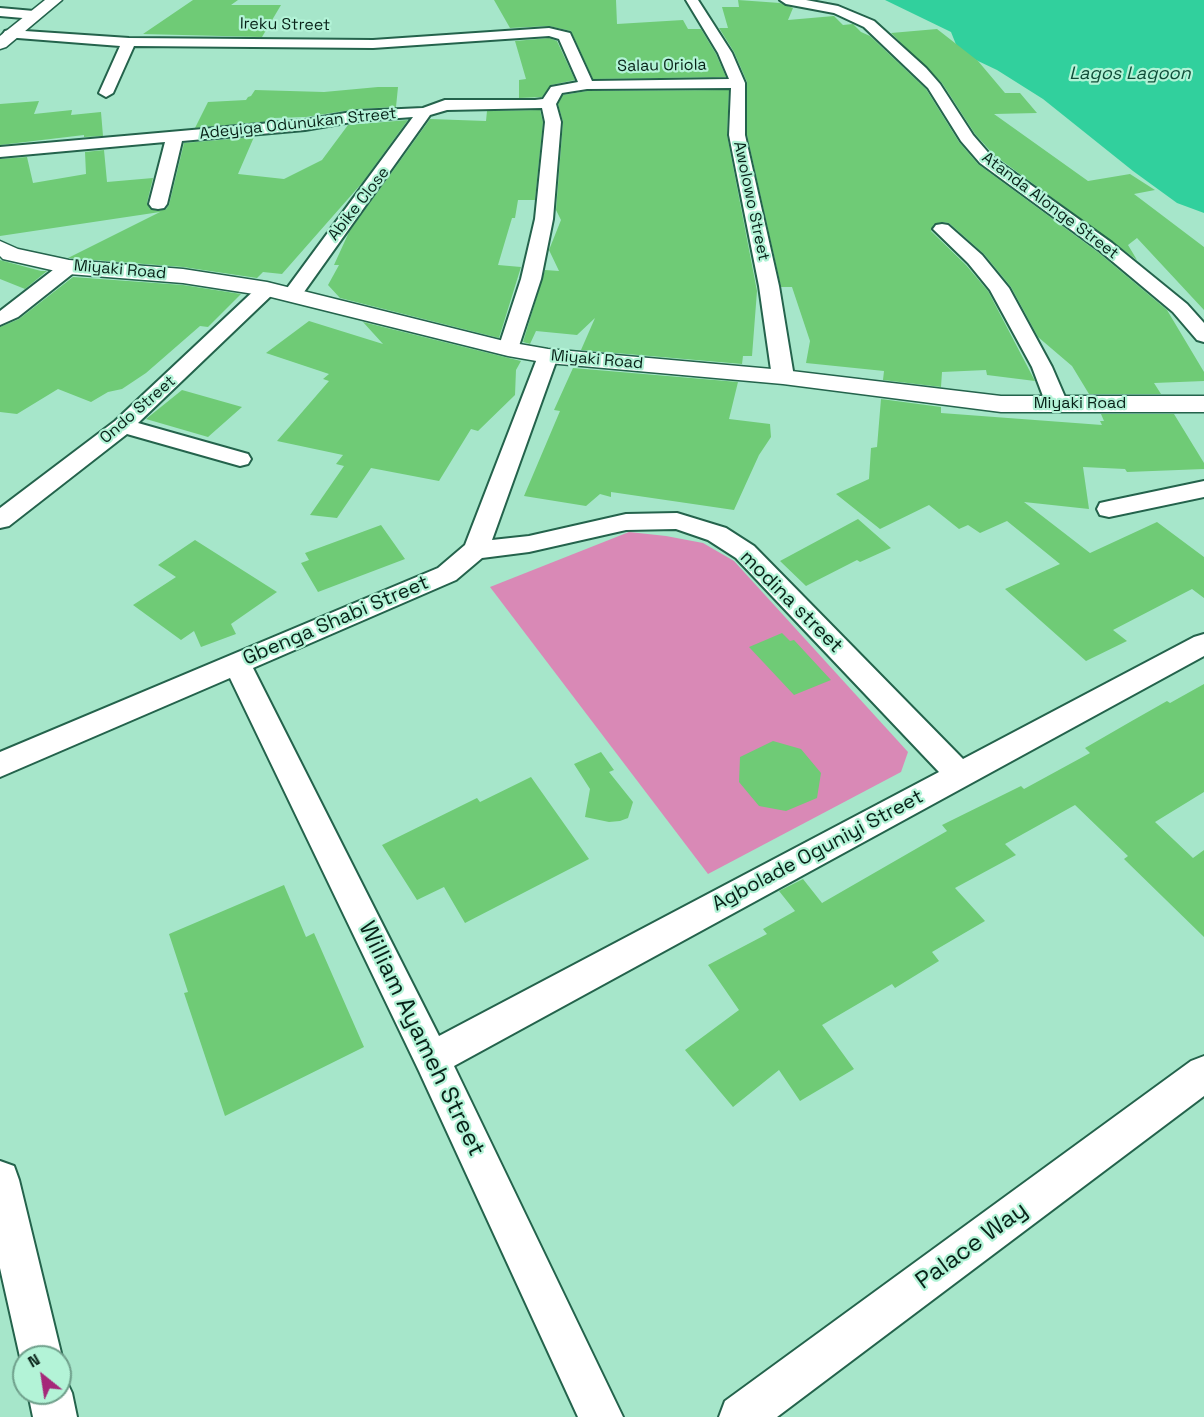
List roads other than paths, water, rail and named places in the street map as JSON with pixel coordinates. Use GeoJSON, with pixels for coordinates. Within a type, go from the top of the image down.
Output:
{"type":"FeatureCollection","features":[{"type":"Feature","properties":{"kind":"street"},"geometry":{"type":"LineString","coordinates":[[5,39],[55,0]]}},
{"type":"Feature","properties":{"kind":"street","name":"Awolowo Street"},"geometry":{"type":"LineString","coordinates":[[692,0],[725,53],[738,82],[737,135],[769,286],[783,377]]}},
{"type":"Feature","properties":{"kind":"street","name":"Atanda Alonge Street"},"geometry":{"type":"LineString","coordinates":[[786,0],[838,10],[869,24],[921,71],[935,87],[967,138],[986,160],[1114,254],[1180,308],[1204,336]]}},
{"type":"Feature","properties":{"kind":"street"},"geometry":{"type":"LineString","coordinates":[[0,12],[34,15]]}},
{"type":"Feature","properties":{"kind":"street","name":"Ireku Street"},"geometry":{"type":"LineString","coordinates":[[5,39],[373,44],[558,33],[565,36],[587,85]]}},
{"type":"Feature","properties":{"kind":"street"},"geometry":{"type":"LineString","coordinates":[[106,93],[129,42]]}},
{"type":"Feature","properties":{"kind":"street","name":"Salau Oriola"},"geometry":{"type":"LineString","coordinates":[[587,85],[738,82]]}},
{"type":"Feature","properties":{"kind":"street"},"geometry":{"type":"LineString","coordinates":[[508,349],[531,279],[544,219],[553,123],[548,103],[556,90],[587,85]]}},
{"type":"Feature","properties":{"kind":"street","name":"Adeyiga Odunukan Street"},"geometry":{"type":"LineString","coordinates":[[0,152],[306,125],[357,116],[425,112],[445,105],[548,103]]}},
{"type":"Feature","properties":{"kind":"street","name":"Abike Close"},"geometry":{"type":"LineString","coordinates":[[292,295],[425,112]]}},
{"type":"Feature","properties":{"kind":"street"},"geometry":{"type":"LineString","coordinates":[[158,204],[175,136]]}},
{"type":"Feature","properties":{"kind":"street"},"geometry":{"type":"LineString","coordinates":[[942,229],[975,259],[999,288],[1042,367],[1057,404]]}},
{"type":"Feature","properties":{"kind":"street","name":"Miyaki Road"},"geometry":{"type":"LineString","coordinates":[[0,247],[11,254],[69,267],[183,276],[267,289],[508,349],[548,356],[783,377],[1001,404],[1204,404]]}},
{"type":"Feature","properties":{"kind":"street"},"geometry":{"type":"LineString","coordinates":[[0,319],[11,313],[69,267]]}},
{"type":"Feature","properties":{"kind":"street","name":"Ondo Street"},"geometry":{"type":"LineString","coordinates":[[0,520],[123,426],[267,289]]}},
{"type":"Feature","properties":{"kind":"street","name":"Gbenga Shabi Street"},"geometry":{"type":"LineString","coordinates":[[0,765],[447,574],[475,550],[548,356]]}},
{"type":"Feature","properties":{"kind":"street"},"geometry":{"type":"LineString","coordinates":[[123,426],[240,459]]}},
{"type":"Feature","properties":{"kind":"street"},"geometry":{"type":"LineString","coordinates":[[1109,509],[1204,489]]}},
{"type":"Feature","properties":{"kind":"street","name":"modina street"},"geometry":{"type":"LineString","coordinates":[[475,550],[529,544],[626,522],[677,521],[717,534],[745,552],[959,774]]}},
{"type":"Feature","properties":{"kind":"street","name":"Agbolade Oguniyi Street"},"geometry":{"type":"LineString","coordinates":[[432,1059],[1204,644]]}},
{"type":"Feature","properties":{"kind":"street","name":"William Ayameh Street"},"geometry":{"type":"LineString","coordinates":[[236,663],[432,1059],[601,1417]]}},
{"type":"Feature","properties":{"kind":"street","name":"Palace Way"},"geometry":{"type":"LineString","coordinates":[[741,1417],[1204,1074]]}},
{"type":"Feature","properties":{"kind":"street"},"geometry":{"type":"LineString","coordinates":[[0,1180],[38,1345]]}},
{"type":"Feature","properties":{"kind":"water","name":"Lagos Lagoon"},"geometry":{"type":"Polygon","coordinates":[[[885,0],[1204,0],[1204,213],[1177,203],[1043,99],[997,70],[959,52],[951,32],[885,0]]]}}]}
